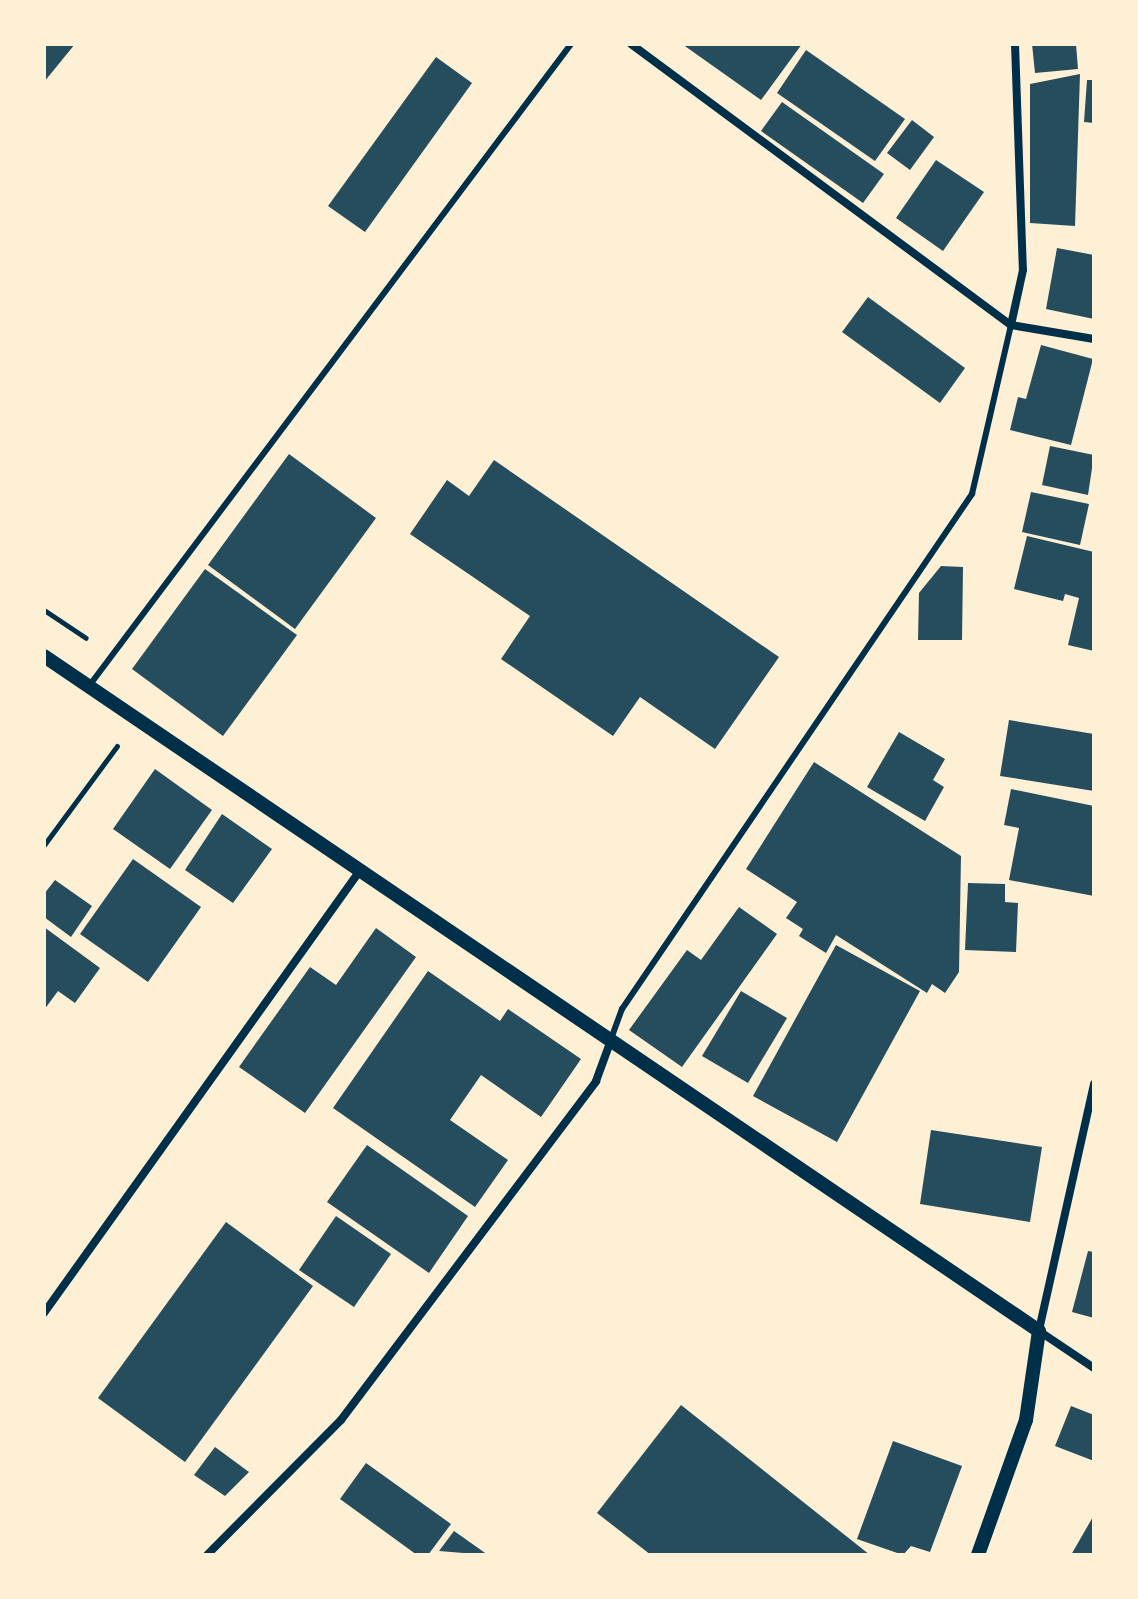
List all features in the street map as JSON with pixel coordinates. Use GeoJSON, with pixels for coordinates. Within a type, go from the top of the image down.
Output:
{"type":"FeatureCollection","features":[{"type":"Feature","properties":{"kind":"street"},"geometry":{"type":"LineString","coordinates":[[631,44],[1011,325],[1094,339]]}},
{"type":"Feature","properties":{"kind":"street"},"geometry":{"type":"LineString","coordinates":[[1011,325],[1023,270],[1015,44]]}},
{"type":"Feature","properties":{"kind":"street"},"geometry":{"type":"LineString","coordinates":[[44,656],[361,868],[610,1043],[1094,1368]]}},
{"type":"Feature","properties":{"kind":"street"},"geometry":{"type":"LineString","coordinates":[[44,1313],[361,868]]}},
{"type":"Feature","properties":{"kind":"street"},"geometry":{"type":"LineString","coordinates":[[207,1555],[341,1420],[596,1081],[610,1043]]}},
{"type":"Feature","properties":{"kind":"street"},"geometry":{"type":"LineString","coordinates":[[978,1555],[1026,1420],[1039,1331],[1094,1084]]}},
{"type":"Feature","properties":{"kind":"lane"},"geometry":{"type":"LineString","coordinates":[[89,686],[571,44]]}},
{"type":"Feature","properties":{"kind":"lane"},"geometry":{"type":"LineString","coordinates":[[610,1043],[622,1009],[972,494],[1011,325]]}},
{"type":"Feature","properties":{"kind":"path"},"geometry":{"type":"LineString","coordinates":[[44,610],[113,656]]}},
{"type":"Feature","properties":{"kind":"path"},"geometry":{"type":"LineString","coordinates":[[44,845],[136,720]]}},
{"type":"Feature","properties":{"kind":"building"},"geometry":{"type":"Polygon","coordinates":[[[44,44],[75,44],[44,82],[44,44]]]}},
{"type":"Feature","properties":{"kind":"building"},"geometry":{"type":"Polygon","coordinates":[[[682,44],[802,44],[761,100],[682,44]]]}},
{"type":"Feature","properties":{"kind":"building"},"geometry":{"type":"Polygon","coordinates":[[[1032,44],[1076,44],[1078,69],[1035,73],[1032,44]]]}},
{"type":"Feature","properties":{"kind":"building"},"geometry":{"type":"Polygon","coordinates":[[[806,50],[905,119],[875,161],[777,93],[806,50]]]}},
{"type":"Feature","properties":{"kind":"building"},"geometry":{"type":"Polygon","coordinates":[[[436,57],[472,83],[365,232],[328,206],[436,57]]]}},
{"type":"Feature","properties":{"kind":"building"},"geometry":{"type":"Polygon","coordinates":[[[1080,74],[1075,226],[1030,223],[1030,84],[1080,74]]]}},
{"type":"Feature","properties":{"kind":"building"},"geometry":{"type":"Polygon","coordinates":[[[1087,80],[1094,80],[1094,123],[1084,122],[1087,80]]]}},
{"type":"Feature","properties":{"kind":"building"},"geometry":{"type":"Polygon","coordinates":[[[782,102],[884,174],[863,203],[761,131],[782,102]]]}},
{"type":"Feature","properties":{"kind":"building"},"geometry":{"type":"Polygon","coordinates":[[[912,120],[934,137],[910,170],[887,153],[912,120]]]}},
{"type":"Feature","properties":{"kind":"building"},"geometry":{"type":"Polygon","coordinates":[[[936,160],[984,192],[943,251],[896,218],[936,160]]]}},
{"type":"Feature","properties":{"kind":"building"},"geometry":{"type":"Polygon","coordinates":[[[1057,248],[1094,255],[1094,319],[1046,309],[1057,248]]]}},
{"type":"Feature","properties":{"kind":"building"},"geometry":{"type":"Polygon","coordinates":[[[868,297],[965,368],[940,403],[842,332],[868,297]]]}},
{"type":"Feature","properties":{"kind":"building"},"geometry":{"type":"Polygon","coordinates":[[[1041,345],[1093,359],[1071,445],[1010,430],[1018,397],[1026,399],[1041,345]]]}},
{"type":"Feature","properties":{"kind":"building"},"geometry":{"type":"Polygon","coordinates":[[[1050,446],[1094,455],[1088,495],[1042,485],[1050,446]]]}},
{"type":"Feature","properties":{"kind":"building"},"geometry":{"type":"Polygon","coordinates":[[[289,454],[376,518],[295,629],[208,565],[289,454]]]}},
{"type":"Feature","properties":{"kind":"building"},"geometry":{"type":"Polygon","coordinates":[[[494,460],[779,657],[715,749],[640,697],[613,736],[501,659],[530,616],[410,534],[447,480],[469,496],[494,460]]]}},
{"type":"Feature","properties":{"kind":"building"},"geometry":{"type":"Polygon","coordinates":[[[1031,492],[1089,504],[1080,545],[1022,532],[1031,492]]]}},
{"type":"Feature","properties":{"kind":"building"},"geometry":{"type":"Polygon","coordinates":[[[1027,536],[1094,552],[1094,651],[1068,645],[1079,598],[1065,594],[1063,601],[1014,589],[1027,536]]]}},
{"type":"Feature","properties":{"kind":"building"},"geometry":{"type":"Polygon","coordinates":[[[941,566],[963,567],[962,640],[918,640],[919,593],[941,566]]]}},
{"type":"Feature","properties":{"kind":"building"},"geometry":{"type":"Polygon","coordinates":[[[205,569],[297,635],[223,736],[132,669],[205,569]]]}},
{"type":"Feature","properties":{"kind":"building"},"geometry":{"type":"Polygon","coordinates":[[[1009,720],[1094,734],[1094,791],[1000,776],[1009,720]]]}},
{"type":"Feature","properties":{"kind":"building"},"geometry":{"type":"Polygon","coordinates":[[[899,732],[945,759],[933,780],[944,787],[925,821],[867,787],[899,732]]]}},
{"type":"Feature","properties":{"kind":"building"},"geometry":{"type":"Polygon","coordinates":[[[814,762],[961,856],[959,972],[945,993],[932,984],[927,993],[836,935],[826,953],[799,936],[803,929],[786,918],[797,902],[746,869],[814,762]]]}},
{"type":"Feature","properties":{"kind":"building"},"geometry":{"type":"Polygon","coordinates":[[[155,769],[212,810],[170,869],[113,829],[155,769]]]}},
{"type":"Feature","properties":{"kind":"building"},"geometry":{"type":"Polygon","coordinates":[[[1011,789],[1094,806],[1094,896],[1009,880],[1019,828],[1004,825],[1011,789]]]}},
{"type":"Feature","properties":{"kind":"building"},"geometry":{"type":"Polygon","coordinates":[[[222,814],[272,849],[233,903],[185,870],[222,814]]]}},
{"type":"Feature","properties":{"kind":"building"},"geometry":{"type":"Polygon","coordinates":[[[133,859],[201,907],[148,982],[80,934],[133,859]]]}},
{"type":"Feature","properties":{"kind":"building"},"geometry":{"type":"Polygon","coordinates":[[[55,880],[92,906],[71,937],[44,917],[44,894],[55,880]]]}},
{"type":"Feature","properties":{"kind":"building"},"geometry":{"type":"Polygon","coordinates":[[[968,883],[1005,884],[1005,902],[1018,903],[1016,952],[965,950],[968,883]]]}},
{"type":"Feature","properties":{"kind":"building"},"geometry":{"type":"Polygon","coordinates":[[[739,907],[777,934],[682,1067],[629,1030],[687,950],[701,960],[739,907]]]}},
{"type":"Feature","properties":{"kind":"building"},"geometry":{"type":"Polygon","coordinates":[[[44,927],[100,968],[75,1003],[58,991],[44,1010],[44,927]]]}},
{"type":"Feature","properties":{"kind":"building"},"geometry":{"type":"Polygon","coordinates":[[[376,928],[416,957],[305,1113],[239,1067],[310,967],[336,985],[376,928]]]}},
{"type":"Feature","properties":{"kind":"building"},"geometry":{"type":"Polygon","coordinates":[[[836,945],[920,991],[837,1142],[753,1096],[836,945]]]}},
{"type":"Feature","properties":{"kind":"building"},"geometry":{"type":"Polygon","coordinates":[[[428,971],[500,1021],[508,1009],[581,1059],[541,1117],[481,1075],[450,1120],[508,1160],[475,1207],[333,1108],[428,971]]]}},
{"type":"Feature","properties":{"kind":"building"},"geometry":{"type":"Polygon","coordinates":[[[741,991],[787,1018],[748,1083],[702,1056],[741,991]]]}},
{"type":"Feature","properties":{"kind":"building"},"geometry":{"type":"Polygon","coordinates":[[[931,1130],[1042,1147],[1030,1222],[920,1204],[931,1130]]]}},
{"type":"Feature","properties":{"kind":"building"},"geometry":{"type":"Polygon","coordinates":[[[367,1145],[468,1216],[429,1273],[327,1202],[367,1145]]]}},
{"type":"Feature","properties":{"kind":"building"},"geometry":{"type":"Polygon","coordinates":[[[336,1216],[391,1254],[354,1307],[299,1270],[336,1216]]]}},
{"type":"Feature","properties":{"kind":"building"},"geometry":{"type":"Polygon","coordinates":[[[226,1222],[313,1286],[185,1462],[98,1398],[226,1222]]]}},
{"type":"Feature","properties":{"kind":"building"},"geometry":{"type":"Polygon","coordinates":[[[1088,1251],[1094,1252],[1094,1318],[1072,1312],[1088,1251]]]}},
{"type":"Feature","properties":{"kind":"building"},"geometry":{"type":"Polygon","coordinates":[[[681,1405],[870,1555],[651,1555],[597,1513],[681,1405]]]}},
{"type":"Feature","properties":{"kind":"building"},"geometry":{"type":"Polygon","coordinates":[[[1071,1406],[1094,1415],[1094,1461],[1055,1446],[1071,1406]]]}},
{"type":"Feature","properties":{"kind":"building"},"geometry":{"type":"Polygon","coordinates":[[[893,1441],[962,1466],[930,1552],[911,1546],[903,1555],[857,1539],[893,1441]]]}},
{"type":"Feature","properties":{"kind":"building"},"geometry":{"type":"Polygon","coordinates":[[[215,1447],[249,1472],[225,1496],[194,1475],[215,1447]]]}},
{"type":"Feature","properties":{"kind":"building"},"geometry":{"type":"Polygon","coordinates":[[[366,1463],[451,1524],[428,1555],[417,1555],[340,1499],[366,1463]]]}},
{"type":"Feature","properties":{"kind":"building"},"geometry":{"type":"Polygon","coordinates":[[[1094,1515],[1094,1555],[1071,1555],[1094,1515]]]}},
{"type":"Feature","properties":{"kind":"building"},"geometry":{"type":"Polygon","coordinates":[[[454,1531],[488,1555],[439,1551],[454,1531]]]}}]}
